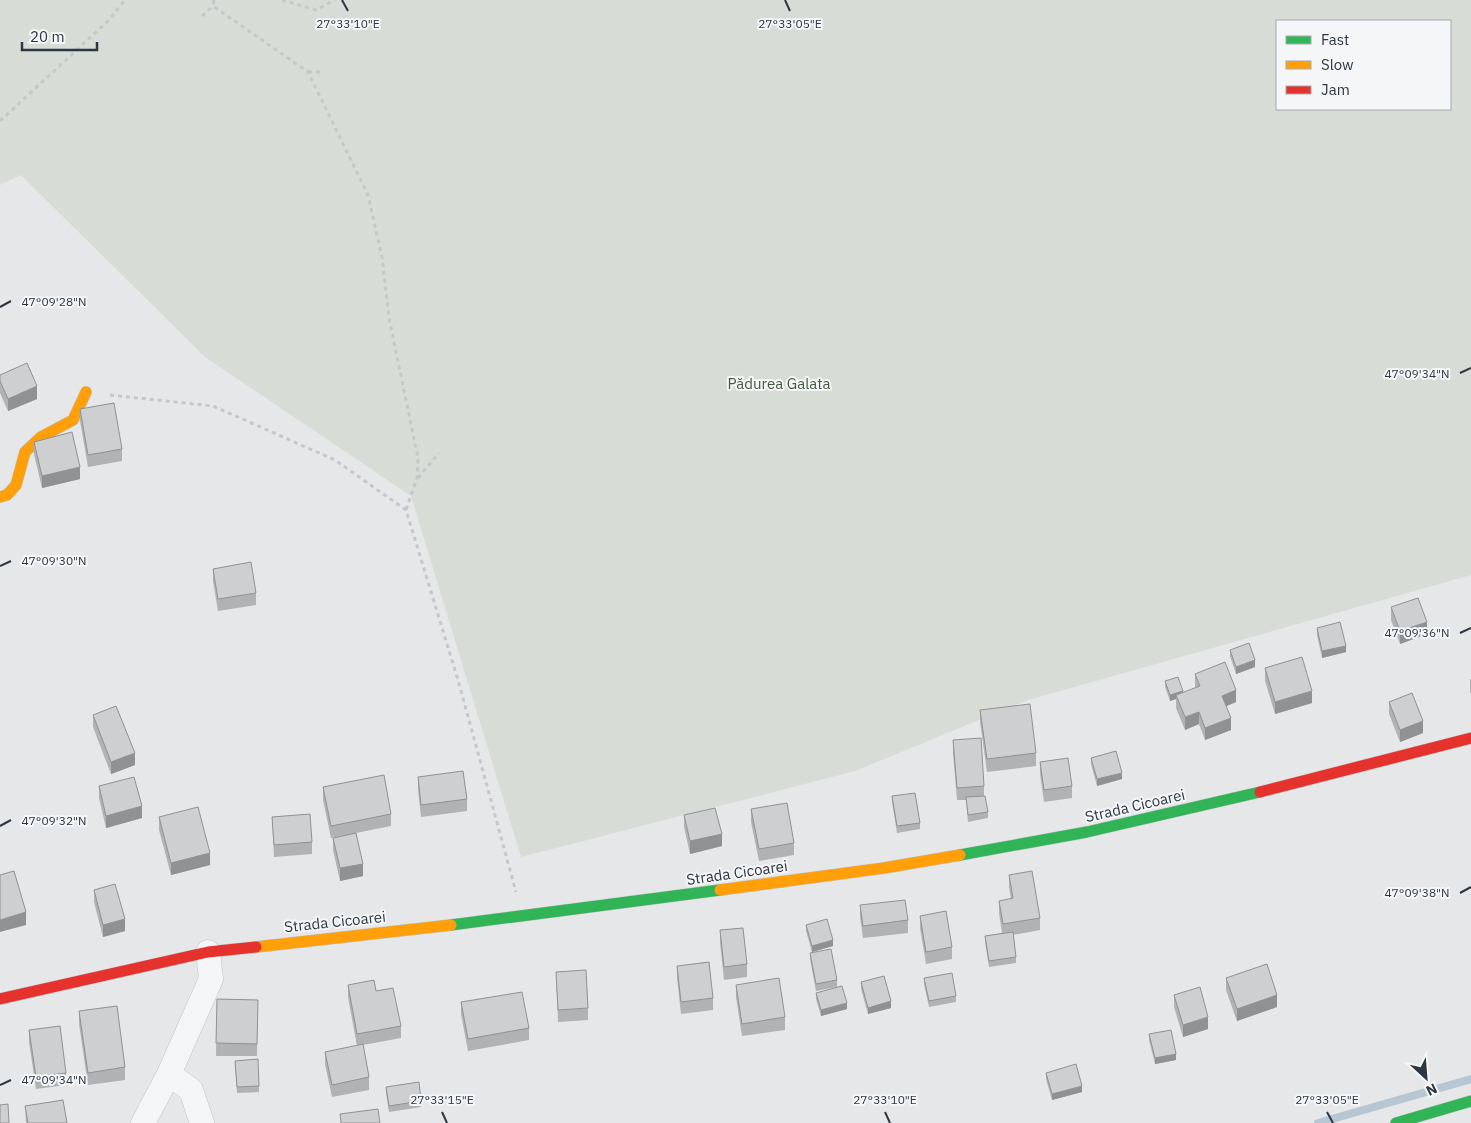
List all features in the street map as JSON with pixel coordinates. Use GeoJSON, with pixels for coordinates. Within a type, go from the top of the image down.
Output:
{"type":"FeatureCollection","features":[{"type":"Feature","properties":{"kind":"street"},"geometry":{"type":"LineString","coordinates":[[0,498],[4,497],[18,482],[23,454],[46,431],[73,420],[86,392]]}},
{"type":"Feature","properties":{"kind":"street","name":"Strada Cicoarei"},"geometry":{"type":"LineString","coordinates":[[0,999],[208,952],[522,917],[884,868],[1087,832],[1284,787],[1471,738]]}},
{"type":"Feature","properties":{"kind":"street"},"geometry":{"type":"LineString","coordinates":[[143,1123],[170,1074],[210,979],[208,952]]}},
{"type":"Feature","properties":{"kind":"street"},"geometry":{"type":"LineString","coordinates":[[170,1074],[191,1090],[202,1123]]}},
{"type":"Feature","properties":{"kind":"street"},"geometry":{"type":"LineString","coordinates":[[1396,1123],[1471,1101]]}},
{"type":"Feature","properties":{"kind":"path"},"geometry":{"type":"LineString","coordinates":[[0,121],[75,53],[108,21],[125,0]]}},
{"type":"Feature","properties":{"kind":"path"},"geometry":{"type":"LineString","coordinates":[[202,16],[213,6],[214,0]]}},
{"type":"Feature","properties":{"kind":"path"},"geometry":{"type":"LineString","coordinates":[[282,0],[316,10],[335,0]]}},
{"type":"Feature","properties":{"kind":"path"},"geometry":{"type":"LineString","coordinates":[[213,6],[308,72],[368,195],[382,257],[389,318],[418,458],[418,478]]}},
{"type":"Feature","properties":{"kind":"path"},"geometry":{"type":"LineString","coordinates":[[308,72],[324,72]]}},
{"type":"Feature","properties":{"kind":"path"},"geometry":{"type":"LineString","coordinates":[[86,392],[213,406],[335,460],[406,510]]}},
{"type":"Feature","properties":{"kind":"path"},"geometry":{"type":"LineString","coordinates":[[439,453],[418,478],[406,510],[458,680],[522,917]]}},
{"type":"Feature","properties":{"kind":"green space","name":"Pădurea Galata"},"geometry":{"type":"Polygon","coordinates":[[[0,0],[1471,0],[1471,575],[1028,700],[855,771],[521,857],[411,496],[205,357],[21,175],[0,185],[0,0]]]}},
{"type":"Feature","properties":{"kind":"building"},"geometry":{"type":"Polygon","coordinates":[[[27,363],[37,386],[8,399],[0,381],[0,375],[27,363]]]}},
{"type":"Feature","properties":{"kind":"building"},"geometry":{"type":"Polygon","coordinates":[[[114,403],[122,449],[88,455],[80,409],[114,403]]]}},
{"type":"Feature","properties":{"kind":"building"},"geometry":{"type":"Polygon","coordinates":[[[72,432],[80,467],[42,476],[34,442],[72,432]]]}},
{"type":"Feature","properties":{"kind":"building"},"geometry":{"type":"Polygon","coordinates":[[[251,562],[256,593],[218,599],[213,569],[251,562]]]}},
{"type":"Feature","properties":{"kind":"building"},"geometry":{"type":"Polygon","coordinates":[[[1418,598],[1427,622],[1400,631],[1391,607],[1418,598]]]}},
{"type":"Feature","properties":{"kind":"building"},"geometry":{"type":"Polygon","coordinates":[[[1340,622],[1346,646],[1322,651],[1317,628],[1340,622]]]}},
{"type":"Feature","properties":{"kind":"building"},"geometry":{"type":"Polygon","coordinates":[[[1249,643],[1255,660],[1236,667],[1230,650],[1249,643]]]}},
{"type":"Feature","properties":{"kind":"building"},"geometry":{"type":"Polygon","coordinates":[[[1302,657],[1312,691],[1275,702],[1265,668],[1302,657]]]}},
{"type":"Feature","properties":{"kind":"building"},"geometry":{"type":"Polygon","coordinates":[[[1225,662],[1236,690],[1222,696],[1231,718],[1205,728],[1199,712],[1185,717],[1176,695],[1200,686],[1195,674],[1225,662]]]}},
{"type":"Feature","properties":{"kind":"building"},"geometry":{"type":"Polygon","coordinates":[[[1178,677],[1183,691],[1170,695],[1165,681],[1178,677]]]}},
{"type":"Feature","properties":{"kind":"building"},"geometry":{"type":"Polygon","coordinates":[[[1412,693],[1423,721],[1400,730],[1389,702],[1412,693]]]}},
{"type":"Feature","properties":{"kind":"building"},"geometry":{"type":"Polygon","coordinates":[[[1030,704],[1036,753],[987,759],[980,710],[1030,704]]]}},
{"type":"Feature","properties":{"kind":"building"},"geometry":{"type":"Polygon","coordinates":[[[116,706],[135,753],[111,762],[93,715],[116,706]]]}},
{"type":"Feature","properties":{"kind":"building"},"geometry":{"type":"Polygon","coordinates":[[[981,738],[984,786],[957,788],[953,740],[981,738]]]}},
{"type":"Feature","properties":{"kind":"building"},"geometry":{"type":"Polygon","coordinates":[[[1116,751],[1122,773],[1097,779],[1091,758],[1116,751]]]}},
{"type":"Feature","properties":{"kind":"building"},"geometry":{"type":"Polygon","coordinates":[[[1068,758],[1072,786],[1044,790],[1040,762],[1068,758]]]}},
{"type":"Feature","properties":{"kind":"building"},"geometry":{"type":"Polygon","coordinates":[[[463,771],[467,799],[421,805],[418,777],[463,771]]]}},
{"type":"Feature","properties":{"kind":"building"},"geometry":{"type":"Polygon","coordinates":[[[384,775],[391,814],[331,826],[323,787],[384,775]]]}},
{"type":"Feature","properties":{"kind":"building"},"geometry":{"type":"Polygon","coordinates":[[[134,777],[142,806],[106,816],[99,786],[134,777]]]}},
{"type":"Feature","properties":{"kind":"building"},"geometry":{"type":"Polygon","coordinates":[[[915,793],[920,823],[897,826],[892,796],[915,793]]]}},
{"type":"Feature","properties":{"kind":"building"},"geometry":{"type":"Polygon","coordinates":[[[985,796],[988,812],[968,815],[966,797],[985,796]]]}},
{"type":"Feature","properties":{"kind":"building"},"geometry":{"type":"Polygon","coordinates":[[[787,803],[794,843],[759,849],[751,809],[787,803]]]}},
{"type":"Feature","properties":{"kind":"building"},"geometry":{"type":"Polygon","coordinates":[[[198,807],[210,853],[171,863],[159,817],[198,807]]]}},
{"type":"Feature","properties":{"kind":"building"},"geometry":{"type":"Polygon","coordinates":[[[715,808],[722,834],[690,841],[684,815],[715,808]]]}},
{"type":"Feature","properties":{"kind":"building"},"geometry":{"type":"Polygon","coordinates":[[[310,814],[312,842],[274,845],[272,817],[310,814]]]}},
{"type":"Feature","properties":{"kind":"building"},"geometry":{"type":"Polygon","coordinates":[[[356,833],[363,864],[340,868],[333,838],[356,833]]]}},
{"type":"Feature","properties":{"kind":"building"},"geometry":{"type":"Polygon","coordinates":[[[14,871],[26,912],[0,920],[0,875],[14,871]]]}},
{"type":"Feature","properties":{"kind":"building"},"geometry":{"type":"Polygon","coordinates":[[[1032,871],[1040,918],[1003,924],[999,901],[1013,898],[1009,875],[1032,871]]]}},
{"type":"Feature","properties":{"kind":"building"},"geometry":{"type":"Polygon","coordinates":[[[115,884],[125,919],[103,925],[94,890],[115,884]]]}},
{"type":"Feature","properties":{"kind":"building"},"geometry":{"type":"Polygon","coordinates":[[[905,900],[908,920],[863,926],[860,905],[905,900]]]}},
{"type":"Feature","properties":{"kind":"building"},"geometry":{"type":"Polygon","coordinates":[[[946,911],[952,947],[926,952],[920,916],[946,911]]]}},
{"type":"Feature","properties":{"kind":"building"},"geometry":{"type":"Polygon","coordinates":[[[827,919],[833,940],[812,946],[806,925],[827,919]]]}},
{"type":"Feature","properties":{"kind":"building"},"geometry":{"type":"Polygon","coordinates":[[[743,928],[747,964],[724,967],[720,930],[743,928]]]}},
{"type":"Feature","properties":{"kind":"building"},"geometry":{"type":"Polygon","coordinates":[[[1013,932],[1016,957],[989,961],[985,936],[1013,932]]]}},
{"type":"Feature","properties":{"kind":"building"},"geometry":{"type":"Polygon","coordinates":[[[831,949],[837,980],[816,984],[810,953],[831,949]]]}},
{"type":"Feature","properties":{"kind":"building"},"geometry":{"type":"Polygon","coordinates":[[[709,962],[713,998],[681,1002],[677,966],[709,962]]]}},
{"type":"Feature","properties":{"kind":"building"},"geometry":{"type":"Polygon","coordinates":[[[1267,964],[1277,995],[1237,1009],[1226,978],[1267,964]]]}},
{"type":"Feature","properties":{"kind":"building"},"geometry":{"type":"Polygon","coordinates":[[[586,970],[588,1008],[558,1010],[556,972],[586,970]]]}},
{"type":"Feature","properties":{"kind":"building"},"geometry":{"type":"Polygon","coordinates":[[[952,973],[956,996],[929,1001],[924,978],[952,973]]]}},
{"type":"Feature","properties":{"kind":"building"},"geometry":{"type":"Polygon","coordinates":[[[884,976],[891,1001],[868,1008],[861,982],[884,976]]]}},
{"type":"Feature","properties":{"kind":"building"},"geometry":{"type":"Polygon","coordinates":[[[779,978],[785,1017],[742,1024],[736,985],[779,978]]]}},
{"type":"Feature","properties":{"kind":"building"},"geometry":{"type":"Polygon","coordinates":[[[374,980],[376,991],[393,988],[401,1026],[357,1034],[348,985],[374,980]]]}},
{"type":"Feature","properties":{"kind":"building"},"geometry":{"type":"Polygon","coordinates":[[[842,986],[847,1003],[821,1010],[816,993],[842,986]]]}},
{"type":"Feature","properties":{"kind":"building"},"geometry":{"type":"Polygon","coordinates":[[[1200,987],[1208,1017],[1183,1025],[1174,995],[1200,987]]]}},
{"type":"Feature","properties":{"kind":"building"},"geometry":{"type":"Polygon","coordinates":[[[522,992],[529,1028],[468,1039],[461,1002],[522,992]]]}},
{"type":"Feature","properties":{"kind":"building"},"geometry":{"type":"Polygon","coordinates":[[[217,999],[258,1000],[257,1044],[216,1043],[217,999]]]}},
{"type":"Feature","properties":{"kind":"building"},"geometry":{"type":"Polygon","coordinates":[[[117,1006],[125,1067],[88,1073],[79,1011],[117,1006]]]}},
{"type":"Feature","properties":{"kind":"building"},"geometry":{"type":"Polygon","coordinates":[[[60,1026],[66,1073],[36,1077],[29,1030],[60,1026]]]}},
{"type":"Feature","properties":{"kind":"building"},"geometry":{"type":"Polygon","coordinates":[[[1171,1030],[1176,1054],[1155,1058],[1149,1034],[1171,1030]]]}},
{"type":"Feature","properties":{"kind":"building"},"geometry":{"type":"Polygon","coordinates":[[[363,1044],[369,1077],[332,1085],[325,1052],[363,1044]]]}},
{"type":"Feature","properties":{"kind":"building"},"geometry":{"type":"Polygon","coordinates":[[[258,1059],[259,1086],[237,1087],[235,1061],[258,1059]]]}},
{"type":"Feature","properties":{"kind":"building"},"geometry":{"type":"Polygon","coordinates":[[[1076,1064],[1082,1086],[1052,1094],[1046,1073],[1076,1064]]]}},
{"type":"Feature","properties":{"kind":"building"},"geometry":{"type":"Polygon","coordinates":[[[419,1082],[421,1101],[389,1106],[386,1087],[419,1082]]]}},
{"type":"Feature","properties":{"kind":"building"},"geometry":{"type":"Polygon","coordinates":[[[63,1100],[67,1123],[28,1123],[25,1106],[63,1100]]]}},
{"type":"Feature","properties":{"kind":"building"},"geometry":{"type":"Polygon","coordinates":[[[8,1104],[9,1123],[0,1123],[0,1105],[8,1104]]]}},
{"type":"Feature","properties":{"kind":"building"},"geometry":{"type":"Polygon","coordinates":[[[378,1109],[380,1123],[341,1123],[340,1114],[378,1109]]]}},
{"type":"Feature","properties":{"kind":"waterway"},"geometry":{"type":"LineString","coordinates":[[1318,1123],[1471,1079]]}},
{"type":"Feature","properties":{"kind":"traffic: fast"},"geometry":{"type":"LineString","coordinates":[[960,855],[1087,832],[1260,792]]}},
{"type":"Feature","properties":{"kind":"traffic: fast"},"geometry":{"type":"LineString","coordinates":[[451,925],[720,890]]}},
{"type":"Feature","properties":{"kind":"traffic: fast"},"geometry":{"type":"LineString","coordinates":[[1396,1123],[1471,1101]]}},
{"type":"Feature","properties":{"kind":"traffic: slow"},"geometry":{"type":"LineString","coordinates":[[0,497],[7,495],[16,485],[25,452],[41,437],[73,420],[86,392]]}},
{"type":"Feature","properties":{"kind":"traffic: slow"},"geometry":{"type":"LineString","coordinates":[[720,890],[884,868],[960,855]]}},
{"type":"Feature","properties":{"kind":"traffic: slow"},"geometry":{"type":"LineString","coordinates":[[256,947],[451,925]]}},
{"type":"Feature","properties":{"kind":"traffic: jam"},"geometry":{"type":"LineString","coordinates":[[1260,792],[1471,738]]}},
{"type":"Feature","properties":{"kind":"traffic: jam"},"geometry":{"type":"LineString","coordinates":[[0,999],[208,952],[256,947]]}}]}
